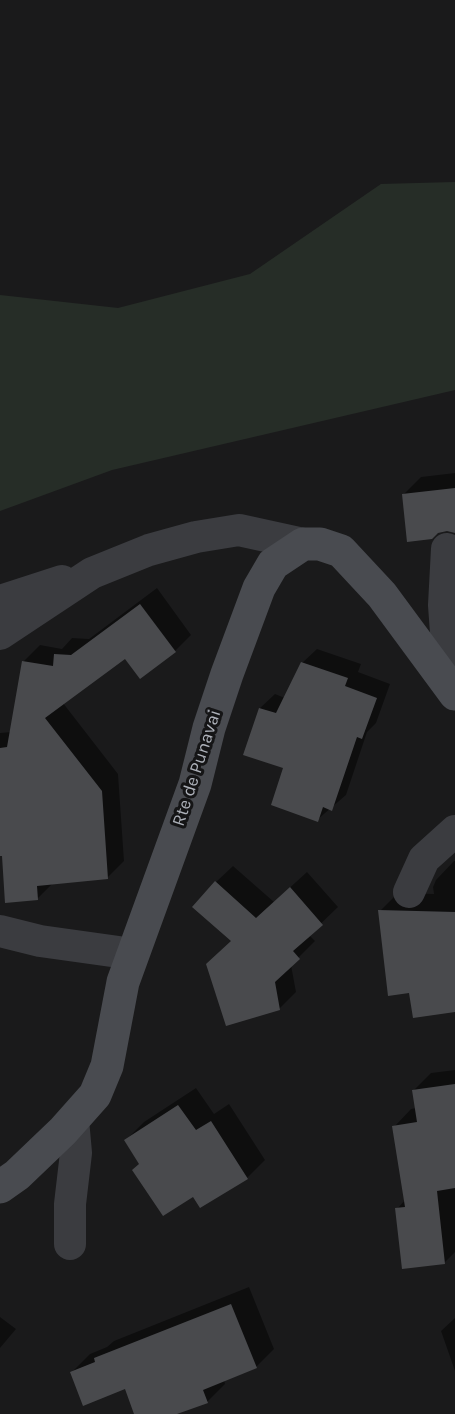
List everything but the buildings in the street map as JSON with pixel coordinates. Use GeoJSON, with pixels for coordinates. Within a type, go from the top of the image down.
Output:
{"type":"FeatureCollection","features":[{"type":"Feature","properties":{"kind":"main road"},"geometry":{"type":"LineString","coordinates":[[303,544],[320,544],[334,548],[341,551],[355,564],[382,594],[453,690]]}},
{"type":"Feature","properties":{"kind":"main road","name":"Rte de Punavai"},"geometry":{"type":"LineString","coordinates":[[0,1187],[17,1175],[95,1095],[106,1066],[123,982],[195,784],[209,728],[259,588],[273,564],[303,544]]}},
{"type":"Feature","properties":{"kind":"street"},"geometry":{"type":"LineString","coordinates":[[0,601],[92,573],[149,550],[196,537],[239,530],[303,544]]}},
{"type":"Feature","properties":{"kind":"street"},"geometry":{"type":"LineString","coordinates":[[447,549],[444,604],[453,690]]}},
{"type":"Feature","properties":{"kind":"street"},"geometry":{"type":"LineString","coordinates":[[0,634],[92,573]]}},
{"type":"Feature","properties":{"kind":"street"},"geometry":{"type":"LineString","coordinates":[[409,892],[424,859],[455,831]]}},
{"type":"Feature","properties":{"kind":"street"},"geometry":{"type":"LineString","coordinates":[[0,931],[40,941],[133,954]]}},
{"type":"Feature","properties":{"kind":"street"},"geometry":{"type":"LineString","coordinates":[[70,1244],[70,1204],[76,1153],[73,1120]]}},
{"type":"Feature","properties":{"kind":"shaded area"},"geometry":{"type":"Polygon","coordinates":[[[455,182],[455,390],[112,470],[0,511],[0,295],[118,308],[250,274],[381,184],[455,182]]]}}]}
